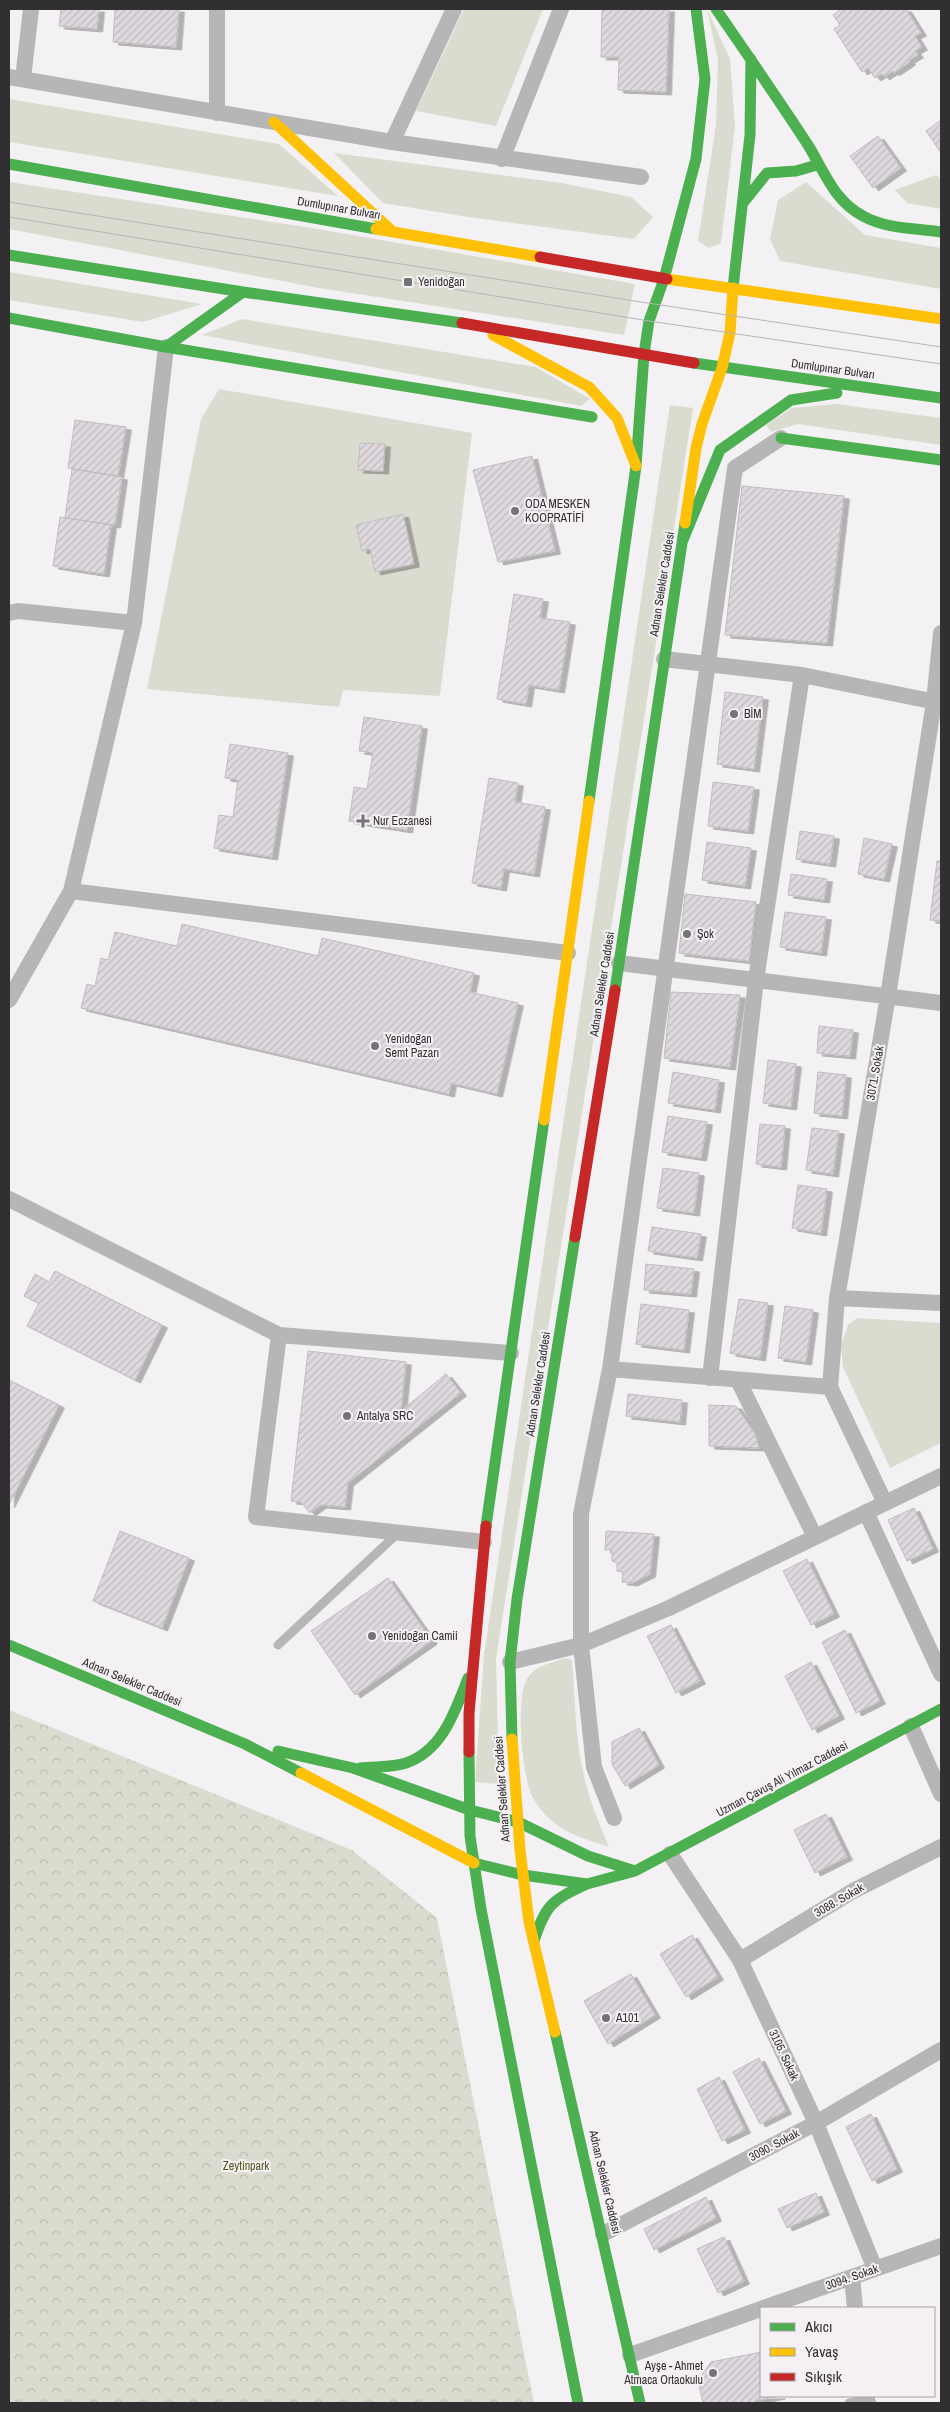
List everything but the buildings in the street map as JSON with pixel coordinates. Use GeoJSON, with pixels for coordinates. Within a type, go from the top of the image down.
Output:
{"type":"FeatureCollection","features":[{"type":"Feature","properties":{"kind":"main road"},"geometry":{"type":"LineString","coordinates":[[644,354],[649,321],[664,279],[696,159],[706,79],[696,9]]}},
{"type":"Feature","properties":{"kind":"main road"},"geometry":{"type":"LineString","coordinates":[[716,9],[751,59],[841,199],[872,221],[941,232]]}},
{"type":"Feature","properties":{"kind":"main road"},"geometry":{"type":"LineString","coordinates":[[722,368],[730,333],[733,288],[750,135],[751,59]]}},
{"type":"Feature","properties":{"kind":"main road"},"geometry":{"type":"LineString","coordinates":[[274,122],[392,231]]}},
{"type":"Feature","properties":{"kind":"main road","name":"Dumlupınar Bulvarı"},"geometry":{"type":"LineString","coordinates":[[9,164],[664,279],[941,318]]}},
{"type":"Feature","properties":{"kind":"main road"},"geometry":{"type":"LineString","coordinates":[[743,203],[767,173],[796,171],[817,164]]}},
{"type":"Feature","properties":{"kind":"main road","name":"Dumlupınar Bulvarı"},"geometry":{"type":"LineString","coordinates":[[9,255],[243,292],[472,324],[722,368],[941,398]]}},
{"type":"Feature","properties":{"kind":"main road"},"geometry":{"type":"LineString","coordinates":[[166,347],[243,292]]}},
{"type":"Feature","properties":{"kind":"main road"},"geometry":{"type":"LineString","coordinates":[[9,318],[166,347],[592,417]]}},
{"type":"Feature","properties":{"kind":"main road"},"geometry":{"type":"LineString","coordinates":[[472,324],[589,387],[618,418],[636,466]]}},
{"type":"Feature","properties":{"kind":"main road","name":"Adnan Selekler Caddesi"},"geometry":{"type":"LineString","coordinates":[[578,2403],[481,1909],[470,1836],[469,1713],[484,1542],[636,466],[644,354]]}},
{"type":"Feature","properties":{"kind":"main road","name":"Adnan Selekler Caddesi"},"geometry":{"type":"LineString","coordinates":[[640,2403],[603,2234],[529,1922],[518,1822],[510,1716],[510,1662],[517,1599],[619,963],[700,432],[722,368]]}},
{"type":"Feature","properties":{"kind":"main road"},"geometry":{"type":"LineString","coordinates":[[683,540],[720,450],[790,400],[868,388]]}},
{"type":"Feature","properties":{"kind":"main road"},"geometry":{"type":"LineString","coordinates":[[781,438],[941,460]]}},
{"type":"Feature","properties":{"kind":"main road","name":"Adnan Selekler Caddesi"},"geometry":{"type":"LineString","coordinates":[[9,1645],[245,1744],[474,1863]]}},
{"type":"Feature","properties":{"kind":"main road","name":"Adnan Selekler Caddesi"},"geometry":{"type":"LineString","coordinates":[[353,1768],[405,1763],[422,1755],[439,1742],[449,1726],[472,1670]]}},
{"type":"Feature","properties":{"kind":"main road","name":"Uzman Çavuş Ali Yılmaz Caddesi"},"geometry":{"type":"LineString","coordinates":[[587,1884],[635,1871],[670,1854],[941,1709]]}},
{"type":"Feature","properties":{"kind":"main road","name":"Adnan Selekler Caddesi"},"geometry":{"type":"LineString","coordinates":[[245,1744],[353,1768],[470,1810]]}},
{"type":"Feature","properties":{"kind":"main road"},"geometry":{"type":"LineString","coordinates":[[470,1810],[518,1822],[588,1856],[635,1871]]}},
{"type":"Feature","properties":{"kind":"main road"},"geometry":{"type":"LineString","coordinates":[[474,1863],[523,1874],[587,1884]]}},
{"type":"Feature","properties":{"kind":"main road"},"geometry":{"type":"LineString","coordinates":[[534,1941],[543,1913],[553,1900],[587,1884]]}},
{"type":"Feature","properties":{"kind":"street"},"geometry":{"type":"LineString","coordinates":[[31,9],[16,78],[392,142],[641,178]]}},
{"type":"Feature","properties":{"kind":"street"},"geometry":{"type":"LineString","coordinates":[[217,9],[217,112]]}},
{"type":"Feature","properties":{"kind":"street"},"geometry":{"type":"LineString","coordinates":[[392,142],[454,9]]}},
{"type":"Feature","properties":{"kind":"street"},"geometry":{"type":"LineString","coordinates":[[502,159],[561,9]]}},
{"type":"Feature","properties":{"kind":"street"},"geometry":{"type":"LineString","coordinates":[[9,1000],[71,891],[134,623],[166,347]]}},
{"type":"Feature","properties":{"kind":"street"},"geometry":{"type":"LineString","coordinates":[[614,1818],[594,1767],[581,1645],[581,1514],[610,1369],[735,468],[781,438]]}},
{"type":"Feature","properties":{"kind":"street"},"geometry":{"type":"LineString","coordinates":[[9,614],[18,611],[134,623]]}},
{"type":"Feature","properties":{"kind":"street","name":"3071. Sokak"},"geometry":{"type":"LineString","coordinates":[[885,1503],[830,1387],[837,1298],[937,702],[941,633]]}},
{"type":"Feature","properties":{"kind":"street"},"geometry":{"type":"LineString","coordinates":[[664,659],[802,675],[937,702]]}},
{"type":"Feature","properties":{"kind":"street"},"geometry":{"type":"LineString","coordinates":[[710,1378],[756,980],[802,675]]}},
{"type":"Feature","properties":{"kind":"street"},"geometry":{"type":"LineString","coordinates":[[71,891],[568,953]]}},
{"type":"Feature","properties":{"kind":"street"},"geometry":{"type":"LineString","coordinates":[[619,963],[941,1003]]}},
{"type":"Feature","properties":{"kind":"street"},"geometry":{"type":"LineString","coordinates":[[9,1200],[279,1336],[511,1353]]}},
{"type":"Feature","properties":{"kind":"street"},"geometry":{"type":"LineString","coordinates":[[837,1298],[941,1303]]}},
{"type":"Feature","properties":{"kind":"street"},"geometry":{"type":"LineString","coordinates":[[279,1336],[256,1517],[484,1542]]}},
{"type":"Feature","properties":{"kind":"street"},"geometry":{"type":"LineString","coordinates":[[610,1369],[830,1387]]}},
{"type":"Feature","properties":{"kind":"street"},"geometry":{"type":"LineString","coordinates":[[738,1380],[815,1537]]}},
{"type":"Feature","properties":{"kind":"street"},"geometry":{"type":"LineString","coordinates":[[510,1662],[581,1645],[669,1608],[941,1476]]}},
{"type":"Feature","properties":{"kind":"street"},"geometry":{"type":"LineString","coordinates":[[866,1512],[941,1674]]}},
{"type":"Feature","properties":{"kind":"street"},"geometry":{"type":"LineString","coordinates":[[911,1726],[941,1794]]}},
{"type":"Feature","properties":{"kind":"street","name":"3088. Sokak"},"geometry":{"type":"LineString","coordinates":[[740,1960],[853,1891],[941,1848]]}},
{"type":"Feature","properties":{"kind":"street","name":"3105. Sokak"},"geometry":{"type":"LineString","coordinates":[[670,1854],[740,1960],[816,2123],[875,2269]]}},
{"type":"Feature","properties":{"kind":"street","name":"3090. Sokak"},"geometry":{"type":"LineString","coordinates":[[603,2234],[816,2123],[941,2050]]}},
{"type":"Feature","properties":{"kind":"street","name":"3094. Sokak"},"geometry":{"type":"LineString","coordinates":[[768,2307],[941,2246]]}},
{"type":"Feature","properties":{"kind":"street"},"geometry":{"type":"LineString","coordinates":[[852,2277],[855,2307]]}},
{"type":"Feature","properties":{"kind":"street","name":"3094. Sokak"},"geometry":{"type":"LineString","coordinates":[[630,2355],[760,2310]]}},
{"type":"Feature","properties":{"kind":"lane"},"geometry":{"type":"LineString","coordinates":[[278,1645],[398,1533]]}},
{"type":"Feature","properties":{"kind":"lane"},"geometry":{"type":"LineString","coordinates":[[850,2403],[867,2399]]}},
{"type":"Feature","properties":{"kind":"green space"},"geometry":{"type":"Polygon","coordinates":[[[464,9],[543,9],[496,126],[416,111],[464,9]]]}},
{"type":"Feature","properties":{"kind":"green space"},"geometry":{"type":"Polygon","coordinates":[[[707,9],[730,59],[735,126],[721,243],[709,248],[698,241],[716,125],[718,60],[707,9]]]}},
{"type":"Feature","properties":{"kind":"green space"},"geometry":{"type":"Polygon","coordinates":[[[9,99],[279,144],[338,196],[9,142],[9,99]]]}},
{"type":"Feature","properties":{"kind":"green space"},"geometry":{"type":"Polygon","coordinates":[[[334,153],[562,183],[631,197],[653,217],[634,239],[468,217],[383,203],[334,153]]]}},
{"type":"Feature","properties":{"kind":"green space"},"geometry":{"type":"Polygon","coordinates":[[[936,175],[941,179],[941,209],[907,203],[895,190],[936,175]]]}},
{"type":"Feature","properties":{"kind":"green space"},"geometry":{"type":"Polygon","coordinates":[[[9,182],[312,228],[635,284],[624,335],[319,288],[9,229],[9,182]]]}},
{"type":"Feature","properties":{"kind":"green space"},"geometry":{"type":"Polygon","coordinates":[[[806,182],[865,235],[941,248],[941,289],[780,261],[770,239],[778,200],[806,182]]]}},
{"type":"Feature","properties":{"kind":"green space"},"geometry":{"type":"Polygon","coordinates":[[[9,272],[202,304],[143,322],[9,300],[9,272]]]}},
{"type":"Feature","properties":{"kind":"green space"},"geometry":{"type":"Polygon","coordinates":[[[242,319],[536,367],[590,399],[581,406],[202,335],[242,319]]]}},
{"type":"Feature","properties":{"kind":"green space"},"geometry":{"type":"Polygon","coordinates":[[[219,389],[472,433],[440,696],[343,690],[339,707],[147,689],[201,419],[219,389]]]}},
{"type":"Feature","properties":{"kind":"green space"},"geometry":{"type":"Polygon","coordinates":[[[836,404],[941,418],[941,445],[798,424],[771,432],[766,425],[792,408],[836,404]]]}},
{"type":"Feature","properties":{"kind":"green space"},"geometry":{"type":"Polygon","coordinates":[[[670,405],[693,408],[496,1659],[499,1784],[475,1782],[484,1655],[670,405]]]}},
{"type":"Feature","properties":{"kind":"green space"},"geometry":{"type":"Polygon","coordinates":[[[857,1318],[941,1323],[941,1443],[890,1468],[843,1367],[841,1346],[848,1325],[857,1318]]]}},
{"type":"Feature","properties":{"kind":"green space"},"geometry":{"type":"Polygon","coordinates":[[[566,1658],[572,1660],[577,1730],[585,1781],[609,1847],[564,1830],[557,1825],[538,1806],[528,1786],[521,1737],[523,1689],[530,1674],[534,1671],[544,1665],[566,1658]]]}},
{"type":"Feature","properties":{"kind":"green space","name":"Zeytinpark"},"geometry":{"type":"Polygon","coordinates":[[[9,1710],[352,1850],[437,1918],[534,2403],[9,2403],[9,1710]]]}},
{"type":"Feature","properties":{"kind":"tram line"},"geometry":{"type":"LineString","coordinates":[[9,202],[654,304],[941,347]]}},
{"type":"Feature","properties":{"kind":"tram line"},"geometry":{"type":"LineString","coordinates":[[9,217],[649,321],[941,364]]}},
{"type":"Feature","properties":{"kind":"traffic: fast"},"geometry":{"type":"LineString","coordinates":[[664,279],[696,159],[705,79],[696,9]]}},
{"type":"Feature","properties":{"kind":"traffic: fast"},"geometry":{"type":"LineString","coordinates":[[716,9],[808,145],[831,185],[844,202],[863,216],[881,223],[941,232]]}},
{"type":"Feature","properties":{"kind":"traffic: fast"},"geometry":{"type":"LineString","coordinates":[[733,288],[750,135],[751,59]]}},
{"type":"Feature","properties":{"kind":"traffic: fast"},"geometry":{"type":"LineString","coordinates":[[9,164],[376,229]]}},
{"type":"Feature","properties":{"kind":"traffic: fast"},"geometry":{"type":"LineString","coordinates":[[743,203],[767,173],[796,171],[817,165]]}},
{"type":"Feature","properties":{"kind":"traffic: fast"},"geometry":{"type":"LineString","coordinates":[[9,255],[243,292],[462,323]]}},
{"type":"Feature","properties":{"kind":"traffic: fast"},"geometry":{"type":"LineString","coordinates":[[644,354],[649,321],[664,279]]}},
{"type":"Feature","properties":{"kind":"traffic: fast"},"geometry":{"type":"LineString","coordinates":[[166,347],[243,292]]}},
{"type":"Feature","properties":{"kind":"traffic: fast"},"geometry":{"type":"LineString","coordinates":[[9,318],[166,347],[592,417]]}},
{"type":"Feature","properties":{"kind":"traffic: fast"},"geometry":{"type":"LineString","coordinates":[[589,801],[636,466],[644,354]]}},
{"type":"Feature","properties":{"kind":"traffic: fast"},"geometry":{"type":"LineString","coordinates":[[694,363],[941,398]]}},
{"type":"Feature","properties":{"kind":"traffic: fast"},"geometry":{"type":"LineString","coordinates":[[683,540],[720,450],[791,400],[837,393]]}},
{"type":"Feature","properties":{"kind":"traffic: fast"},"geometry":{"type":"LineString","coordinates":[[781,438],[941,460]]}},
{"type":"Feature","properties":{"kind":"traffic: fast"},"geometry":{"type":"LineString","coordinates":[[615,990],[685,523]]}},
{"type":"Feature","properties":{"kind":"traffic: fast"},"geometry":{"type":"LineString","coordinates":[[486,1526],[544,1120]]}},
{"type":"Feature","properties":{"kind":"traffic: fast"},"geometry":{"type":"LineString","coordinates":[[512,1739],[510,1662],[517,1599],[575,1237]]}},
{"type":"Feature","properties":{"kind":"traffic: fast"},"geometry":{"type":"LineString","coordinates":[[9,1645],[245,1744],[301,1773]]}},
{"type":"Feature","properties":{"kind":"traffic: fast"},"geometry":{"type":"LineString","coordinates":[[360,1768],[401,1765],[419,1757],[429,1749],[446,1728],[468,1678]]}},
{"type":"Feature","properties":{"kind":"traffic: fast"},"geometry":{"type":"LineString","coordinates":[[635,1871],[941,1709]]}},
{"type":"Feature","properties":{"kind":"traffic: fast"},"geometry":{"type":"LineString","coordinates":[[278,1751],[353,1768],[470,1810]]}},
{"type":"Feature","properties":{"kind":"traffic: fast"},"geometry":{"type":"LineString","coordinates":[[469,1752],[470,1836],[481,1909],[578,2403]]}},
{"type":"Feature","properties":{"kind":"traffic: fast"},"geometry":{"type":"LineString","coordinates":[[470,1810],[518,1822]]}},
{"type":"Feature","properties":{"kind":"traffic: fast"},"geometry":{"type":"LineString","coordinates":[[518,1822],[588,1856],[635,1871],[587,1884],[523,1875]]}},
{"type":"Feature","properties":{"kind":"traffic: fast"},"geometry":{"type":"LineString","coordinates":[[474,1863],[523,1875]]}},
{"type":"Feature","properties":{"kind":"traffic: fast"},"geometry":{"type":"LineString","coordinates":[[534,1941],[542,1919],[552,1905],[566,1894],[587,1884]]}},
{"type":"Feature","properties":{"kind":"traffic: fast"},"geometry":{"type":"LineString","coordinates":[[555,2032],[640,2403]]}},
{"type":"Feature","properties":{"kind":"traffic: slow"},"geometry":{"type":"LineString","coordinates":[[274,122],[392,231]]}},
{"type":"Feature","properties":{"kind":"traffic: slow"},"geometry":{"type":"LineString","coordinates":[[376,229],[540,257]]}},
{"type":"Feature","properties":{"kind":"traffic: slow"},"geometry":{"type":"LineString","coordinates":[[667,279],[941,319]]}},
{"type":"Feature","properties":{"kind":"traffic: slow"},"geometry":{"type":"LineString","coordinates":[[722,368],[730,333],[733,288]]}},
{"type":"Feature","properties":{"kind":"traffic: slow"},"geometry":{"type":"LineString","coordinates":[[493,335],[589,387],[617,418],[636,466]]}},
{"type":"Feature","properties":{"kind":"traffic: slow"},"geometry":{"type":"LineString","coordinates":[[685,523],[696,448],[702,424],[722,368]]}},
{"type":"Feature","properties":{"kind":"traffic: slow"},"geometry":{"type":"LineString","coordinates":[[544,1120],[589,801]]}},
{"type":"Feature","properties":{"kind":"traffic: slow"},"geometry":{"type":"LineString","coordinates":[[512,1739],[520,1850],[529,1922],[555,2032]]}},
{"type":"Feature","properties":{"kind":"traffic: slow"},"geometry":{"type":"LineString","coordinates":[[301,1773],[474,1863]]}},
{"type":"Feature","properties":{"kind":"traffic: jam"},"geometry":{"type":"LineString","coordinates":[[540,257],[667,279]]}},
{"type":"Feature","properties":{"kind":"traffic: jam"},"geometry":{"type":"LineString","coordinates":[[462,323],[694,363]]}},
{"type":"Feature","properties":{"kind":"traffic: jam"},"geometry":{"type":"LineString","coordinates":[[575,1237],[615,990]]}},
{"type":"Feature","properties":{"kind":"traffic: jam"},"geometry":{"type":"LineString","coordinates":[[469,1752],[469,1713],[486,1526]]}},
{"type":"Feature","properties":{"kind":"place","name":"Yenidoğan"},"geometry":{"type":"Point","coordinates":[408,282]}},
{"type":"Feature","properties":{"kind":"place","name":"ODA MESKEN KOOPRATİFİ"},"geometry":{"type":"Point","coordinates":[515,511]}},
{"type":"Feature","properties":{"kind":"place","name":"BİM"},"geometry":{"type":"Point","coordinates":[734,714]}},
{"type":"Feature","properties":{"kind":"place","name":"Nur Eczanesi"},"geometry":{"type":"Point","coordinates":[363,821]}},
{"type":"Feature","properties":{"kind":"place","name":"Şok"},"geometry":{"type":"Point","coordinates":[687,934]}},
{"type":"Feature","properties":{"kind":"place","name":"Yenidoğan Semt Pazarı"},"geometry":{"type":"Point","coordinates":[375,1046]}},
{"type":"Feature","properties":{"kind":"place","name":"Antalya SRC"},"geometry":{"type":"Point","coordinates":[347,1416]}},
{"type":"Feature","properties":{"kind":"place","name":"Yenidoğan Camii"},"geometry":{"type":"Point","coordinates":[372,1636]}},
{"type":"Feature","properties":{"kind":"place","name":"A101"},"geometry":{"type":"Point","coordinates":[606,2018]}},
{"type":"Feature","properties":{"kind":"place","name":"Ayşe - Ahmet Atmaca Ortaokulu"},"geometry":{"type":"Point","coordinates":[713,2373]}}]}
